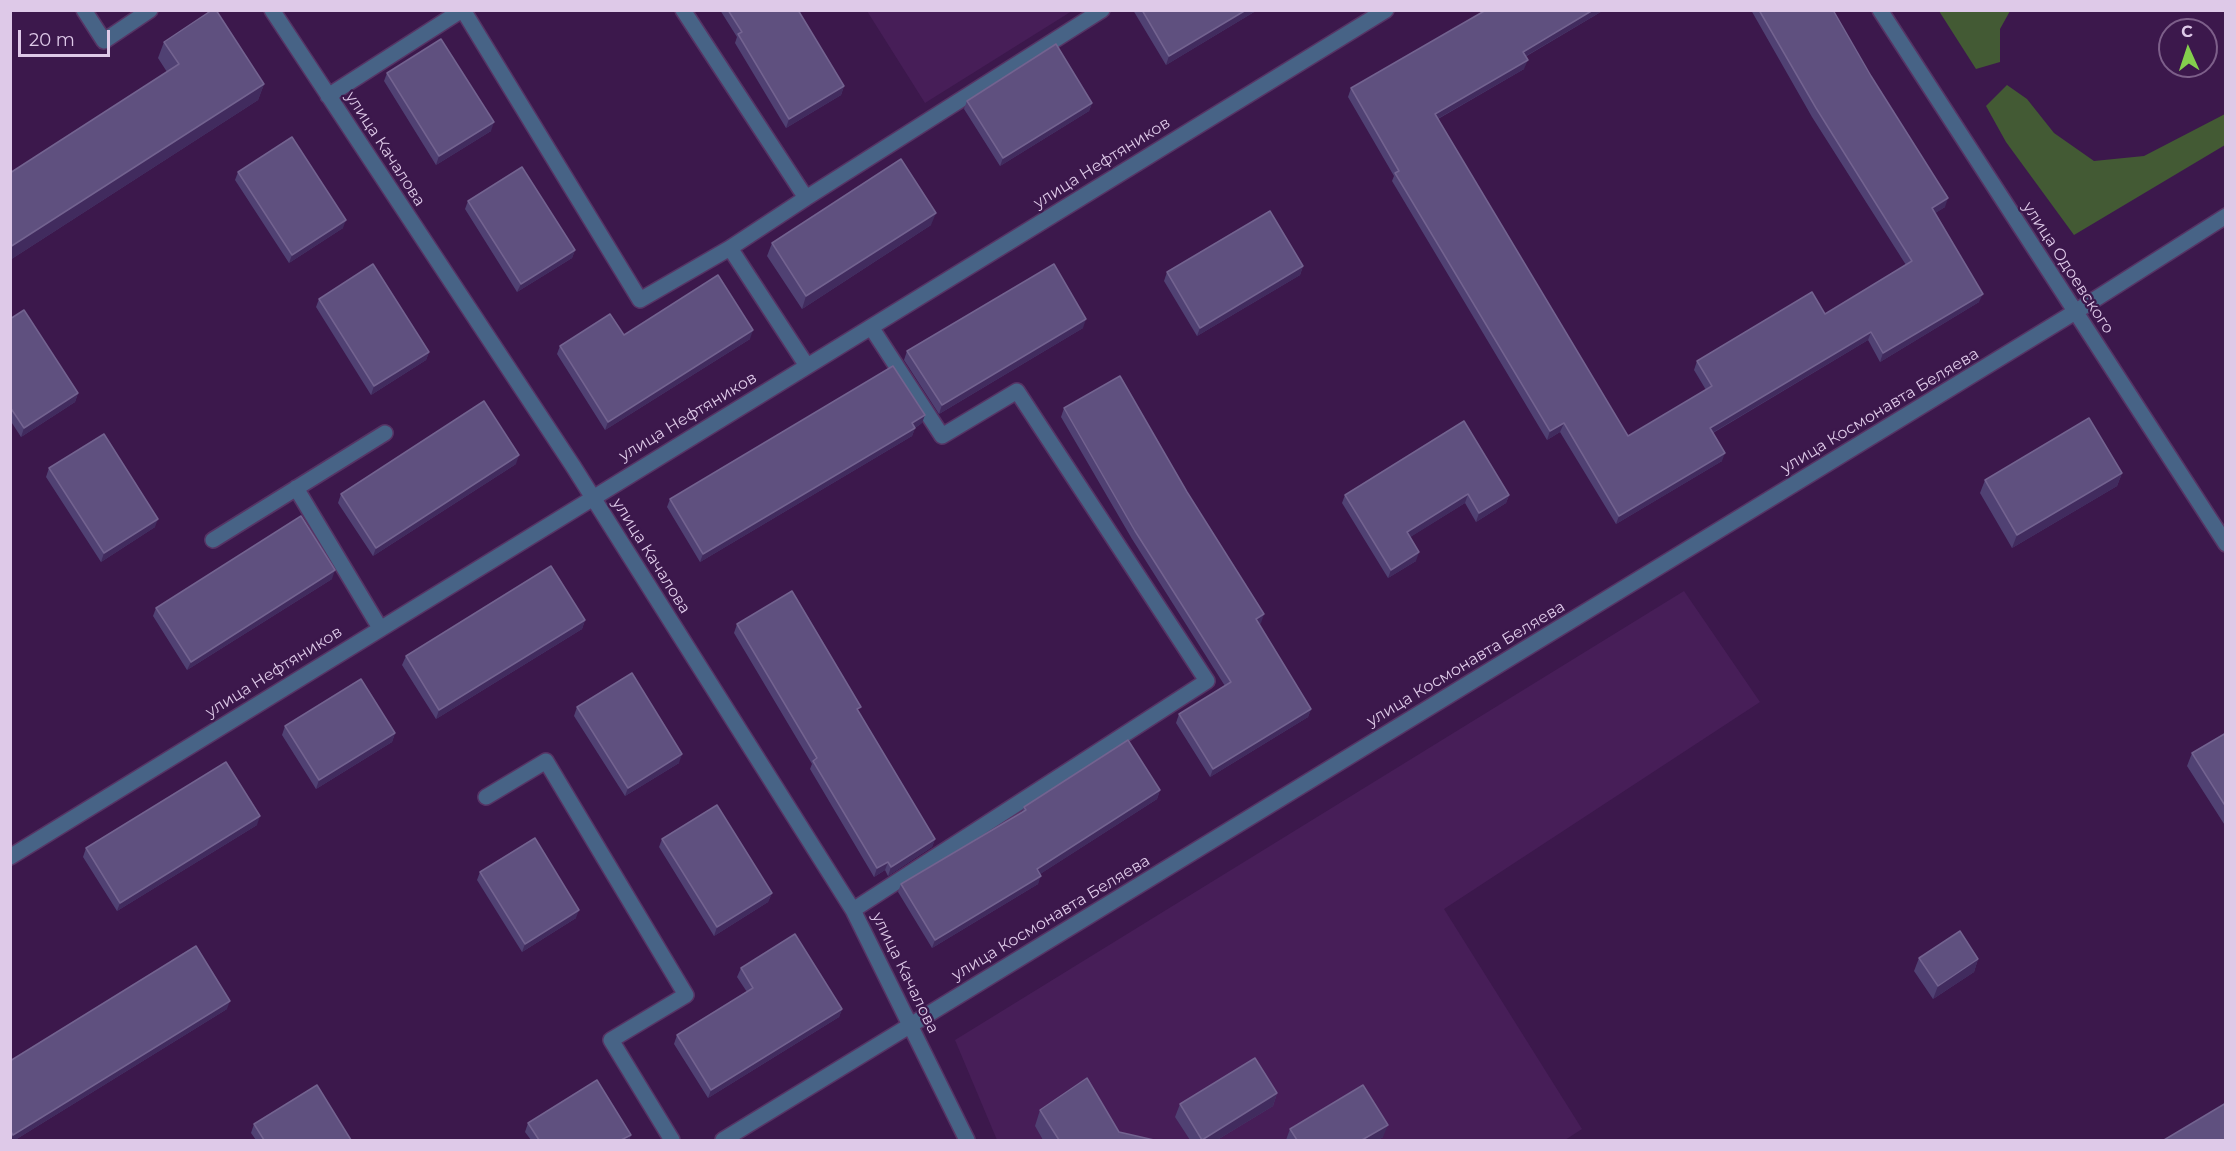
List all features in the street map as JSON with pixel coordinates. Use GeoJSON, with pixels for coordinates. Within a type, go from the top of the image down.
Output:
{"type":"FeatureCollection","features":[{"type":"Feature","properties":{"kind":"street"},"geometry":{"type":"LineString","coordinates":[[84,10],[104,41],[150,10]]}},
{"type":"Feature","properties":{"kind":"street","name":"улица Качалова"},"geometry":{"type":"LineString","coordinates":[[272,10],[592,497],[853,910],[967,1140]]}},
{"type":"Feature","properties":{"kind":"street"},"geometry":{"type":"LineString","coordinates":[[328,96],[463,10],[640,300],[730,248],[1102,10]]}},
{"type":"Feature","properties":{"kind":"street"},"geometry":{"type":"LineString","coordinates":[[682,10],[806,198]]}},
{"type":"Feature","properties":{"kind":"street","name":"улица Нефтяников"},"geometry":{"type":"LineString","coordinates":[[10,857],[1386,10]]}},
{"type":"Feature","properties":{"kind":"street","name":"улица Одоевского"},"geometry":{"type":"LineString","coordinates":[[1880,10],[2226,544]]}},
{"type":"Feature","properties":{"kind":"street","name":"улица Космонавта Беляева"},"geometry":{"type":"LineString","coordinates":[[723,1140],[2075,312],[2226,216]]}},
{"type":"Feature","properties":{"kind":"street"},"geometry":{"type":"LineString","coordinates":[[730,248],[807,366]]}},
{"type":"Feature","properties":{"kind":"street"},"geometry":{"type":"LineString","coordinates":[[853,910],[1207,681],[1017,392],[942,436],[871,327]]}},
{"type":"Feature","properties":{"kind":"street"},"geometry":{"type":"LineString","coordinates":[[213,540],[385,433]]}},
{"type":"Feature","properties":{"kind":"street"},"geometry":{"type":"LineString","coordinates":[[296,488],[380,628]]}},
{"type":"Feature","properties":{"kind":"street"},"geometry":{"type":"LineString","coordinates":[[486,797],[546,761],[686,995],[611,1040],[672,1140]]}},
{"type":"Feature","properties":{"kind":"shaded area"},"geometry":{"type":"Polygon","coordinates":[[[867,11],[1072,11],[925,103],[867,11]]]}},
{"type":"Feature","properties":{"kind":"shaded area"},"geometry":{"type":"Polygon","coordinates":[[[1684,591],[1760,702],[1444,909],[1582,1129],[1565,1140],[997,1140],[955,1040],[1684,591]]]}},
{"type":"Feature","properties":{"kind":"green space"},"geometry":{"type":"Polygon","coordinates":[[[1939,11],[2010,11],[2000,29],[2000,62],[1976,69],[1939,11]]]}},
{"type":"Feature","properties":{"kind":"green space"},"geometry":{"type":"Polygon","coordinates":[[[2007,85],[2027,99],[2054,133],[2094,161],[2144,156],[2225,114],[2225,145],[2074,235],[2006,142],[1986,106],[2007,85]]]}},
{"type":"Feature","properties":{"kind":"building"},"geometry":{"type":"Polygon","coordinates":[[[212,10],[216,10],[264,84],[10,247],[10,173],[179,64],[164,42],[212,10]]]}},
{"type":"Feature","properties":{"kind":"building"},"geometry":{"type":"Polygon","coordinates":[[[728,10],[798,10],[844,86],[789,119],[738,34],[742,32],[728,10]]]}},
{"type":"Feature","properties":{"kind":"building"},"geometry":{"type":"Polygon","coordinates":[[[1142,10],[1246,10],[1169,56],[1142,10]]]}},
{"type":"Feature","properties":{"kind":"building"},"geometry":{"type":"Polygon","coordinates":[[[1486,10],[1593,10],[1523,52],[1528,60],[1435,114],[1628,436],[1712,386],[1697,361],[1812,292],[1825,314],[1912,261],[1816,108],[1759,10],[1833,10],[1871,76],[1948,198],[1932,208],[1983,294],[1883,353],[1871,332],[1710,428],[1725,453],[1619,516],[1564,423],[1550,431],[1395,173],[1399,171],[1351,88],[1486,10]]]}},
{"type":"Feature","properties":{"kind":"building"},"geometry":{"type":"Polygon","coordinates":[[[441,39],[494,122],[439,156],[387,73],[441,39]]]}},
{"type":"Feature","properties":{"kind":"building"},"geometry":{"type":"Polygon","coordinates":[[[1056,44],[1092,103],[1003,158],[967,101],[1056,44]]]}},
{"type":"Feature","properties":{"kind":"building"},"geometry":{"type":"Polygon","coordinates":[[[292,137],[346,220],[292,255],[238,172],[292,137]]]}},
{"type":"Feature","properties":{"kind":"building"},"geometry":{"type":"Polygon","coordinates":[[[901,159],[936,213],[806,296],[772,243],[901,159]]]}},
{"type":"Feature","properties":{"kind":"building"},"geometry":{"type":"Polygon","coordinates":[[[522,167],[575,250],[521,284],[468,201],[522,167]]]}},
{"type":"Feature","properties":{"kind":"building"},"geometry":{"type":"Polygon","coordinates":[[[1270,211],[1303,266],[1200,328],[1167,272],[1270,211]]]}},
{"type":"Feature","properties":{"kind":"building"},"geometry":{"type":"Polygon","coordinates":[[[373,264],[429,352],[374,386],[319,299],[373,264]]]}},
{"type":"Feature","properties":{"kind":"building"},"geometry":{"type":"Polygon","coordinates":[[[1054,264],[1086,319],[942,405],[907,351],[1054,264]]]}},
{"type":"Feature","properties":{"kind":"building"},"geometry":{"type":"Polygon","coordinates":[[[718,275],[753,330],[608,422],[560,346],[610,314],[624,335],[718,275]]]}},
{"type":"Feature","properties":{"kind":"building"},"geometry":{"type":"Polygon","coordinates":[[[24,310],[78,393],[24,428],[10,407],[10,319],[24,310]]]}},
{"type":"Feature","properties":{"kind":"building"},"geometry":{"type":"Polygon","coordinates":[[[893,366],[925,415],[912,423],[915,428],[703,554],[670,499],[893,366]]]}},
{"type":"Feature","properties":{"kind":"building"},"geometry":{"type":"Polygon","coordinates":[[[1120,376],[1187,492],[1264,614],[1256,619],[1311,709],[1213,769],[1179,714],[1231,682],[1135,531],[1064,408],[1120,376]]]}},
{"type":"Feature","properties":{"kind":"building"},"geometry":{"type":"Polygon","coordinates":[[[484,401],[519,455],[376,548],[341,494],[484,401]]]}},
{"type":"Feature","properties":{"kind":"building"},"geometry":{"type":"Polygon","coordinates":[[[2089,418],[2122,473],[2017,535],[1985,480],[2089,418]]]}},
{"type":"Feature","properties":{"kind":"building"},"geometry":{"type":"Polygon","coordinates":[[[1464,421],[1509,495],[1479,513],[1468,494],[1407,532],[1419,552],[1391,570],[1345,495],[1464,421]]]}},
{"type":"Feature","properties":{"kind":"building"},"geometry":{"type":"Polygon","coordinates":[[[104,434],[158,519],[104,553],[49,468],[104,434]]]}},
{"type":"Feature","properties":{"kind":"building"},"geometry":{"type":"Polygon","coordinates":[[[301,516],[335,570],[191,662],[156,608],[301,516]]]}},
{"type":"Feature","properties":{"kind":"building"},"geometry":{"type":"Polygon","coordinates":[[[551,566],[585,620],[439,710],[406,656],[551,566]]]}},
{"type":"Feature","properties":{"kind":"building"},"geometry":{"type":"Polygon","coordinates":[[[792,591],[861,707],[857,709],[935,839],[891,867],[888,862],[877,868],[813,761],[817,758],[737,624],[792,591]]]}},
{"type":"Feature","properties":{"kind":"building"},"geometry":{"type":"Polygon","coordinates":[[[632,673],[682,754],[628,788],[577,707],[632,673]]]}},
{"type":"Feature","properties":{"kind":"building"},"geometry":{"type":"Polygon","coordinates":[[[361,679],[395,733],[319,780],[285,726],[361,679]]]}},
{"type":"Feature","properties":{"kind":"building"},"geometry":{"type":"Polygon","coordinates":[[[2226,733],[2226,807],[2192,753],[2226,733]]]}},
{"type":"Feature","properties":{"kind":"building"},"geometry":{"type":"Polygon","coordinates":[[[1128,740],[1160,790],[1037,869],[1041,876],[935,940],[901,884],[1026,810],[1024,807],[1128,740]]]}},
{"type":"Feature","properties":{"kind":"building"},"geometry":{"type":"Polygon","coordinates":[[[226,762],[260,816],[120,903],[86,848],[226,762]]]}},
{"type":"Feature","properties":{"kind":"building"},"geometry":{"type":"Polygon","coordinates":[[[717,805],[772,893],[717,927],[662,839],[717,805]]]}},
{"type":"Feature","properties":{"kind":"building"},"geometry":{"type":"Polygon","coordinates":[[[535,838],[579,910],[525,944],[480,872],[535,838]]]}},
{"type":"Feature","properties":{"kind":"building"},"geometry":{"type":"Polygon","coordinates":[[[1960,931],[1978,959],[1938,986],[1919,958],[1960,931]]]}},
{"type":"Feature","properties":{"kind":"building"},"geometry":{"type":"Polygon","coordinates":[[[795,934],[842,1009],[711,1090],[677,1035],[753,988],[741,968],[795,934]]]}},
{"type":"Feature","properties":{"kind":"building"},"geometry":{"type":"Polygon","coordinates":[[[196,946],[230,1001],[13,1135],[10,1130],[10,1061],[196,946]]]}},
{"type":"Feature","properties":{"kind":"building"},"geometry":{"type":"Polygon","coordinates":[[[1255,1058],[1277,1093],[1202,1140],[1180,1104],[1255,1058]]]}},
{"type":"Feature","properties":{"kind":"building"},"geometry":{"type":"Polygon","coordinates":[[[1087,1078],[1119,1132],[1154,1140],[1059,1140],[1040,1110],[1087,1078]]]}},
{"type":"Feature","properties":{"kind":"building"},"geometry":{"type":"Polygon","coordinates":[[[597,1080],[631,1135],[621,1140],[539,1140],[528,1123],[597,1080]]]}},
{"type":"Feature","properties":{"kind":"building"},"geometry":{"type":"Polygon","coordinates":[[[317,1085],[351,1140],[264,1140],[254,1124],[317,1085]]]}},
{"type":"Feature","properties":{"kind":"building"},"geometry":{"type":"Polygon","coordinates":[[[1363,1085],[1388,1125],[1362,1140],[1297,1140],[1290,1129],[1363,1085]]]}},
{"type":"Feature","properties":{"kind":"building"},"geometry":{"type":"Polygon","coordinates":[[[2226,1103],[2226,1140],[2164,1140],[2226,1103]]]}}]}
